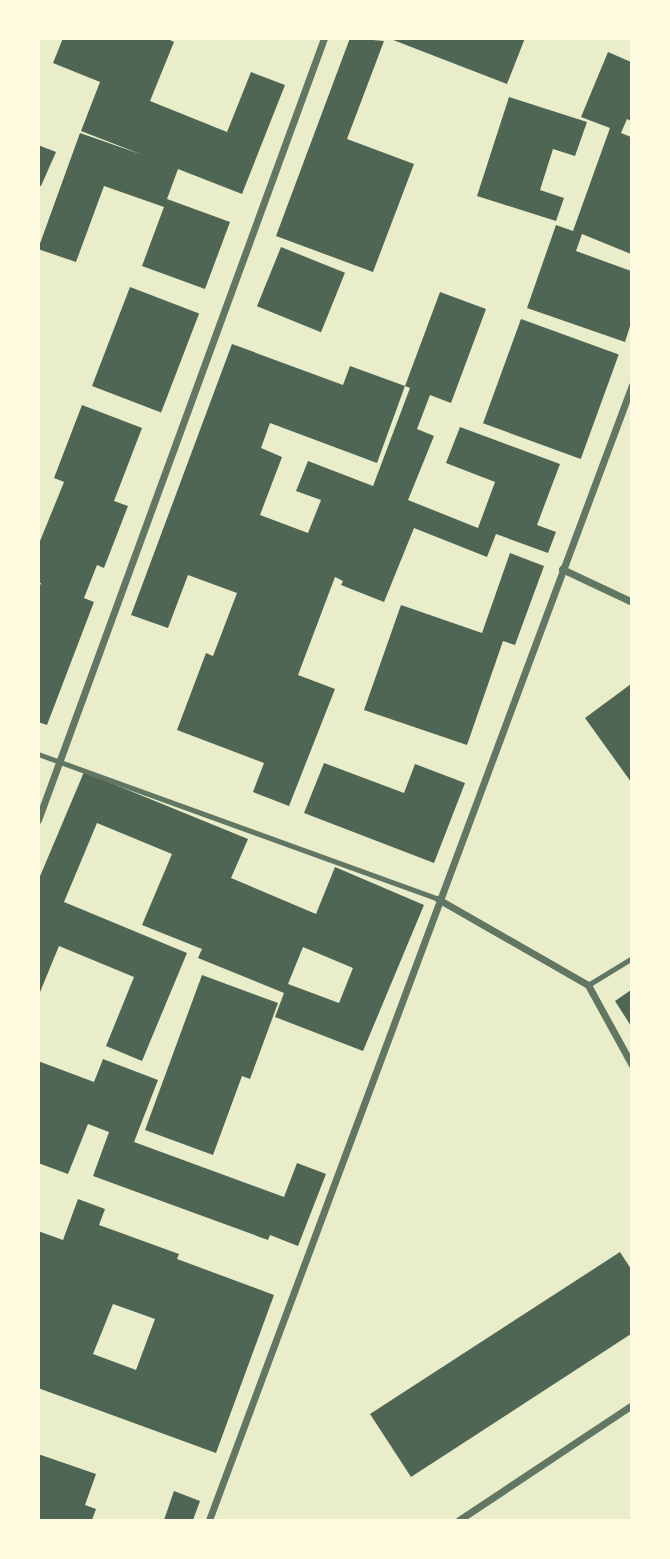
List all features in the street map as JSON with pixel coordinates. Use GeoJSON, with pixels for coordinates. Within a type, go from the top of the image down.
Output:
{"type":"FeatureCollection","features":[{"type":"Feature","properties":{"kind":"street"},"geometry":{"type":"LineString","coordinates":[[38,820],[324,38]]}},
{"type":"Feature","properties":{"kind":"street"},"geometry":{"type":"LineString","coordinates":[[209,1521],[632,385]]}},
{"type":"Feature","properties":{"kind":"street"},"geometry":{"type":"LineString","coordinates":[[562,569],[632,602]]}},
{"type":"Feature","properties":{"kind":"street"},"geometry":{"type":"LineString","coordinates":[[439,899],[588,985],[632,1065]]}},
{"type":"Feature","properties":{"kind":"street"},"geometry":{"type":"LineString","coordinates":[[459,1521],[632,1405]]}},
{"type":"Feature","properties":{"kind":"lane"},"geometry":{"type":"LineString","coordinates":[[38,754],[439,899]]}},
{"type":"Feature","properties":{"kind":"lane"},"geometry":{"type":"LineString","coordinates":[[588,985],[632,958]]}},
{"type":"Feature","properties":{"kind":"building"},"geometry":{"type":"Polygon","coordinates":[[[63,38],[166,38],[174,42],[150,101],[227,132],[251,72],[285,85],[242,194],[178,169],[167,199],[230,222],[205,289],[142,266],[164,207],[104,186],[76,262],[38,249],[80,133],[143,155],[81,131],[100,82],[53,63],[63,38]]]}},
{"type":"Feature","properties":{"kind":"building"},"geometry":{"type":"Polygon","coordinates":[[[350,38],[384,41],[347,139],[414,164],[373,272],[276,236],[350,38]]]}},
{"type":"Feature","properties":{"kind":"building"},"geometry":{"type":"Polygon","coordinates":[[[388,38],[525,38],[507,84],[388,38]]]}},
{"type":"Feature","properties":{"kind":"building"},"geometry":{"type":"Polygon","coordinates":[[[608,52],[631,62],[631,121],[627,119],[621,133],[631,137],[631,254],[582,234],[576,251],[631,271],[631,323],[625,342],[527,308],[556,225],[573,231],[610,128],[581,117],[608,52]]]}},
{"type":"Feature","properties":{"kind":"building"},"geometry":{"type":"Polygon","coordinates":[[[509,97],[587,122],[575,156],[553,149],[540,190],[564,198],[556,221],[477,196],[509,97]]]}},
{"type":"Feature","properties":{"kind":"building"},"geometry":{"type":"Polygon","coordinates":[[[38,145],[56,152],[41,186],[38,185],[38,145]]]}},
{"type":"Feature","properties":{"kind":"building"},"geometry":{"type":"Polygon","coordinates":[[[281,247],[345,273],[321,332],[257,306],[281,247]]]}},
{"type":"Feature","properties":{"kind":"building"},"geometry":{"type":"Polygon","coordinates":[[[130,287],[199,314],[161,412],[92,386],[130,287]]]}},
{"type":"Feature","properties":{"kind":"building"},"geometry":{"type":"Polygon","coordinates":[[[440,292],[486,309],[451,403],[430,395],[417,429],[434,436],[408,500],[478,528],[495,482],[446,463],[460,427],[560,464],[537,525],[556,532],[548,553],[496,534],[487,557],[414,528],[384,602],[341,585],[343,581],[335,577],[298,675],[335,689],[289,806],[253,792],[264,763],[177,730],[206,653],[213,656],[237,593],[188,575],[168,628],[131,615],[232,344],[343,385],[350,366],[405,386],[440,292]],[[405,386],[377,463],[270,423],[261,448],[282,457],[260,515],[308,533],[321,500],[296,491],[308,461],[373,486],[410,388],[405,386]]]}},
{"type":"Feature","properties":{"kind":"building"},"geometry":{"type":"Polygon","coordinates":[[[521,319],[619,355],[581,459],[483,423],[521,319]]]}},
{"type":"Feature","properties":{"kind":"building"},"geometry":{"type":"Polygon","coordinates":[[[82,405],[142,428],[114,501],[128,506],[104,568],[97,565],[84,598],[94,602],[47,725],[38,722],[38,590],[41,583],[38,582],[38,546],[64,482],[54,478],[82,405]]]}},
{"type":"Feature","properties":{"kind":"building"},"geometry":{"type":"Polygon","coordinates":[[[510,553],[544,566],[515,645],[503,641],[467,745],[364,710],[401,605],[482,633],[510,553]]]}},
{"type":"Feature","properties":{"kind":"building"},"geometry":{"type":"Polygon","coordinates":[[[631,684],[631,782],[585,718],[631,684]]]}},
{"type":"Feature","properties":{"kind":"building"},"geometry":{"type":"Polygon","coordinates":[[[324,763],[404,793],[415,764],[465,783],[434,863],[304,813],[324,763]]]}},
{"type":"Feature","properties":{"kind":"building"},"geometry":{"type":"Polygon","coordinates":[[[84,772],[248,839],[231,878],[316,914],[335,867],[424,905],[363,1051],[275,1017],[284,993],[198,958],[202,949],[142,925],[172,854],[97,823],[64,902],[187,953],[142,1061],[106,1046],[134,977],[59,946],[38,997],[38,881],[84,772]],[[303,947],[288,984],[339,1003],[353,968],[303,947]]]}},
{"type":"Feature","properties":{"kind":"building"},"geometry":{"type":"Polygon","coordinates":[[[202,975],[278,1003],[250,1079],[242,1076],[213,1155],[145,1130],[202,975]]]}},
{"type":"Feature","properties":{"kind":"building"},"geometry":{"type":"Polygon","coordinates":[[[631,990],[631,1026],[615,1001],[631,990]]]}},
{"type":"Feature","properties":{"kind":"building"},"geometry":{"type":"Polygon","coordinates":[[[103,1059],[158,1080],[134,1142],[284,1197],[297,1163],[326,1174],[298,1246],[270,1235],[268,1240],[93,1176],[109,1132],[88,1124],[68,1174],[38,1163],[38,1061],[94,1082],[103,1059]]]}},
{"type":"Feature","properties":{"kind":"building"},"geometry":{"type":"Polygon","coordinates":[[[78,1199],[105,1209],[99,1225],[179,1254],[177,1259],[274,1295],[216,1453],[38,1388],[38,1231],[63,1240],[78,1199]],[[113,1304],[93,1354],[136,1370],[155,1319],[113,1304]]]}},
{"type":"Feature","properties":{"kind":"building"},"geometry":{"type":"Polygon","coordinates":[[[620,1252],[631,1269],[631,1334],[411,1477],[370,1414],[620,1252]]]}},
{"type":"Feature","properties":{"kind":"building"},"geometry":{"type":"Polygon","coordinates":[[[38,1454],[96,1474],[85,1505],[96,1509],[92,1520],[38,1520],[38,1454]]]}},
{"type":"Feature","properties":{"kind":"building"},"geometry":{"type":"Polygon","coordinates":[[[174,1491],[200,1501],[193,1520],[164,1520],[174,1491]]]}}]}
